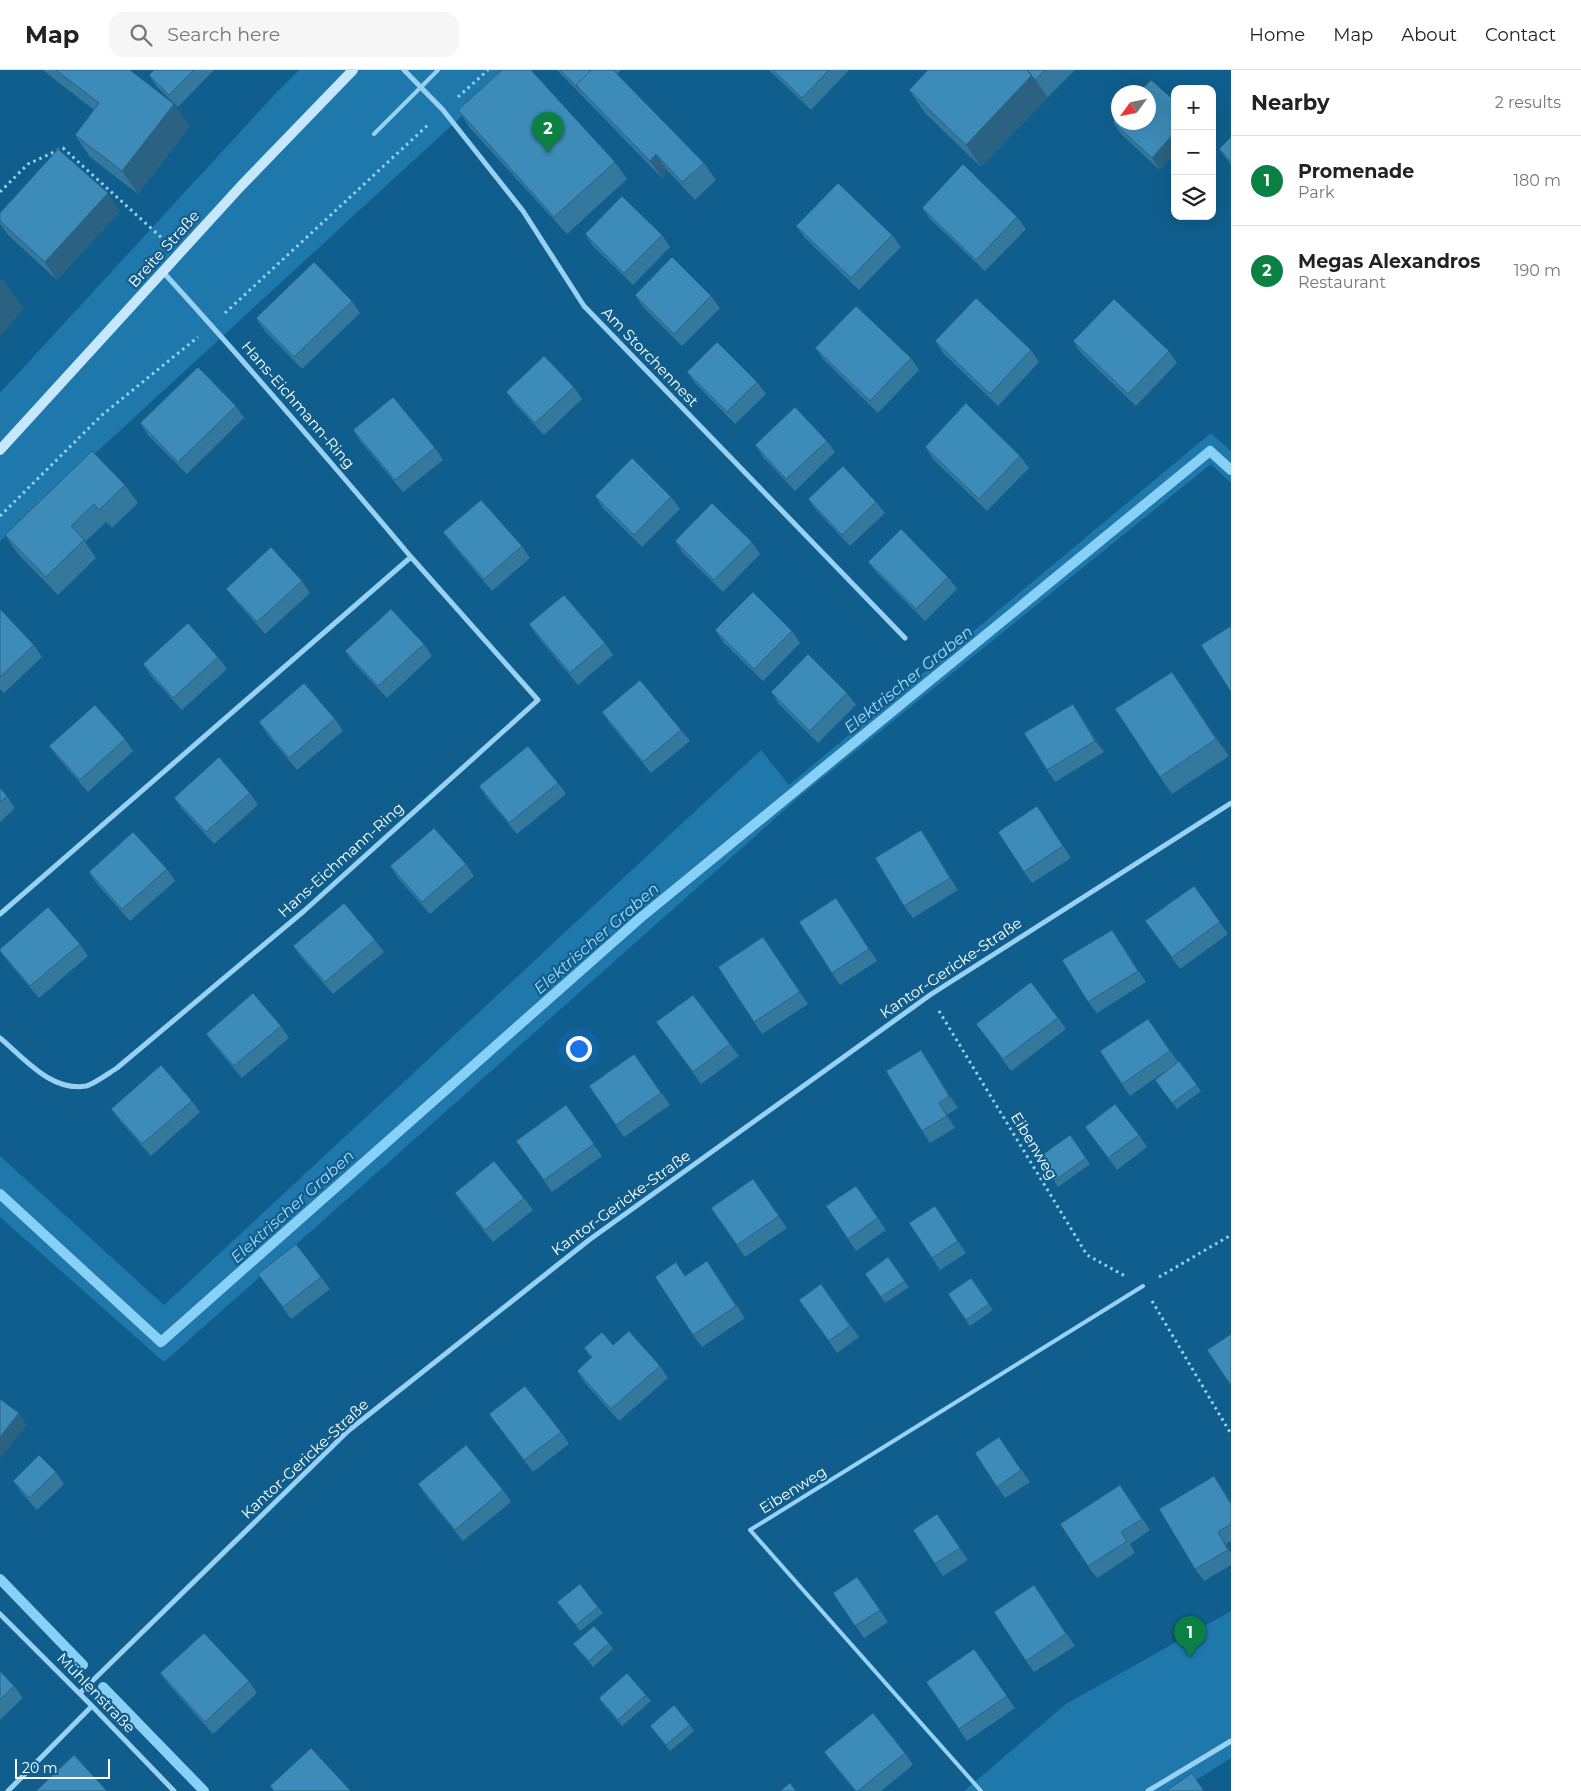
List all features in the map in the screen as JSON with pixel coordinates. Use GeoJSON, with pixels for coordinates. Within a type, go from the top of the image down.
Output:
{"type":"FeatureCollection","features":[{"type":"Feature","properties":{"kind":"main road","name":"Breite Straße"},"geometry":{"type":"LineString","coordinates":[[0,450],[240,187],[353,70]]}},
{"type":"Feature","properties":{"kind":"street","name":"Am Storchennest"},"geometry":{"type":"LineString","coordinates":[[404,70],[443,110],[523,211],[584,306],[905,638]]}},
{"type":"Feature","properties":{"kind":"street","name":"Hans-Eichmann-Ring"},"geometry":{"type":"LineString","coordinates":[[0,1038],[45,1077],[64,1085],[87,1086],[117,1068],[304,911],[538,700],[411,557],[212,326],[162,272]]}},
{"type":"Feature","properties":{"kind":"street"},"geometry":{"type":"LineString","coordinates":[[0,914],[411,557]]}},
{"type":"Feature","properties":{"kind":"street","name":"Kantor-Gericke-Straße"},"geometry":{"type":"LineString","coordinates":[[80,1693],[348,1431],[589,1240],[930,995],[1231,803]]}},
{"type":"Feature","properties":{"kind":"street","name":"Mühlenstraße"},"geometry":{"type":"LineString","coordinates":[[0,1614],[80,1693],[174,1791]]}},
{"type":"Feature","properties":{"kind":"street"},"geometry":{"type":"LineString","coordinates":[[8,1791],[92,1706]]}},
{"type":"Feature","properties":{"kind":"street"},"geometry":{"type":"LineString","coordinates":[[1148,1791],[1231,1741]]}},
{"type":"Feature","properties":{"kind":"lane"},"geometry":{"type":"LineString","coordinates":[[374,134],[438,70]]}},
{"type":"Feature","properties":{"kind":"lane","name":"Eibenweg"},"geometry":{"type":"LineString","coordinates":[[982,1791],[750,1530],[1143,1286]]}},
{"type":"Feature","properties":{"kind":"path"},"geometry":{"type":"LineString","coordinates":[[0,516],[102,415],[212,326],[488,70]]}},
{"type":"Feature","properties":{"kind":"path"},"geometry":{"type":"LineString","coordinates":[[0,192],[28,164],[62,148],[180,254]]}},
{"type":"Feature","properties":{"kind":"path","name":"Eibenweg"},"geometry":{"type":"LineString","coordinates":[[930,995],[1087,1255],[1143,1286]]}},
{"type":"Feature","properties":{"kind":"path"},"geometry":{"type":"LineString","coordinates":[[1231,1235],[1143,1286],[1231,1434]]}},
{"type":"Feature","properties":{"kind":"shaded area"},"geometry":{"type":"Polygon","coordinates":[[[299,70],[512,70],[0,541],[0,393],[299,70]]]}},
{"type":"Feature","properties":{"kind":"shaded area"},"geometry":{"type":"Polygon","coordinates":[[[1211,433],[1231,451],[1231,483],[1211,464],[799,797],[164,1362],[0,1217],[0,1156],[164,1305],[761,750],[789,785],[1211,433]]]}},
{"type":"Feature","properties":{"kind":"shaded area"},"geometry":{"type":"Polygon","coordinates":[[[1231,1611],[1231,1758],[1179,1791],[964,1791],[1066,1704],[1231,1611]]]}},
{"type":"Feature","properties":{"kind":"building"},"geometry":{"type":"Polygon","coordinates":[[[56,70],[130,70],[174,104],[122,171],[75,135],[99,103],[56,70]]]}},
{"type":"Feature","properties":{"kind":"building"},"geometry":{"type":"Polygon","coordinates":[[[154,70],[194,70],[169,95],[149,75],[154,70]]]}},
{"type":"Feature","properties":{"kind":"building"},"geometry":{"type":"Polygon","coordinates":[[[502,70],[531,70],[615,162],[554,217],[458,110],[502,70]]]}},
{"type":"Feature","properties":{"kind":"building"},"geometry":{"type":"Polygon","coordinates":[[[560,70],[591,70],[576,85],[580,90],[560,70]]]}},
{"type":"Feature","properties":{"kind":"building"},"geometry":{"type":"Polygon","coordinates":[[[591,70],[613,70],[704,163],[682,182],[656,154],[650,161],[576,85],[591,70]]]}},
{"type":"Feature","properties":{"kind":"building"},"geometry":{"type":"Polygon","coordinates":[[[773,70],[829,70],[802,98],[773,70]]]}},
{"type":"Feature","properties":{"kind":"building"},"geometry":{"type":"Polygon","coordinates":[[[928,70],[1027,70],[1032,75],[966,145],[909,90],[928,70]]]}},
{"type":"Feature","properties":{"kind":"building"},"geometry":{"type":"Polygon","coordinates":[[[1027,70],[1045,70],[1035,80],[1027,70]]]}},
{"type":"Feature","properties":{"kind":"building"},"geometry":{"type":"Polygon","coordinates":[[[1151,80],[1171,98],[1171,137],[1152,158],[1122,130],[1156,130],[1156,85],[1146,85],[1151,80]]]}},
{"type":"Feature","properties":{"kind":"building"},"geometry":{"type":"Polygon","coordinates":[[[1231,137],[1231,162],[1219,149],[1231,137]]]}},
{"type":"Feature","properties":{"kind":"building"},"geometry":{"type":"Polygon","coordinates":[[[58,149],[108,193],[45,262],[0,221],[0,213],[58,149]]]}},
{"type":"Feature","properties":{"kind":"building"},"geometry":{"type":"Polygon","coordinates":[[[963,164],[1017,217],[976,260],[922,208],[963,164]]]}},
{"type":"Feature","properties":{"kind":"building"},"geometry":{"type":"Polygon","coordinates":[[[838,183],[892,235],[851,278],[796,226],[838,183]]]}},
{"type":"Feature","properties":{"kind":"building"},"geometry":{"type":"Polygon","coordinates":[[[622,196],[662,235],[624,273],[585,234],[622,196]]]}},
{"type":"Feature","properties":{"kind":"building"},"geometry":{"type":"Polygon","coordinates":[[[672,257],[711,296],[674,334],[635,295],[672,257]]]}},
{"type":"Feature","properties":{"kind":"building"},"geometry":{"type":"Polygon","coordinates":[[[314,262],[352,301],[294,357],[256,318],[314,262]]]}},
{"type":"Feature","properties":{"kind":"building"},"geometry":{"type":"Polygon","coordinates":[[[976,298],[1031,350],[990,394],[935,341],[976,298]]]}},
{"type":"Feature","properties":{"kind":"building"},"geometry":{"type":"Polygon","coordinates":[[[1114,299],[1169,351],[1128,394],[1073,341],[1114,299]]]}},
{"type":"Feature","properties":{"kind":"building"},"geometry":{"type":"Polygon","coordinates":[[[856,306],[911,358],[870,401],[815,348],[856,306]]]}},
{"type":"Feature","properties":{"kind":"building"},"geometry":{"type":"Polygon","coordinates":[[[717,342],[757,382],[727,412],[687,372],[717,342]]]}},
{"type":"Feature","properties":{"kind":"building"},"geometry":{"type":"Polygon","coordinates":[[[544,356],[574,387],[535,423],[506,392],[544,356]]]}},
{"type":"Feature","properties":{"kind":"building"},"geometry":{"type":"Polygon","coordinates":[[[198,367],[236,406],[178,462],[140,423],[198,367]]]}},
{"type":"Feature","properties":{"kind":"building"},"geometry":{"type":"Polygon","coordinates":[[[393,397],[435,448],[395,480],[353,430],[393,397]]]}},
{"type":"Feature","properties":{"kind":"building"},"geometry":{"type":"Polygon","coordinates":[[[966,403],[1020,456],[979,499],[925,447],[966,403]]]}},
{"type":"Feature","properties":{"kind":"building"},"geometry":{"type":"Polygon","coordinates":[[[795,407],[827,441],[786,479],[755,445],[795,407]]]}},
{"type":"Feature","properties":{"kind":"building"},"geometry":{"type":"Polygon","coordinates":[[[92,451],[125,485],[99,510],[94,504],[71,526],[84,540],[46,577],[5,535],[92,451]]]}},
{"type":"Feature","properties":{"kind":"building"},"geometry":{"type":"Polygon","coordinates":[[[632,458],[671,497],[634,535],[595,496],[632,458]]]}},
{"type":"Feature","properties":{"kind":"building"},"geometry":{"type":"Polygon","coordinates":[[[843,466],[876,502],[842,535],[808,499],[843,466]]]}},
{"type":"Feature","properties":{"kind":"building"},"geometry":{"type":"Polygon","coordinates":[[[481,500],[522,546],[484,579],[443,532],[481,500]]]}},
{"type":"Feature","properties":{"kind":"building"},"geometry":{"type":"Polygon","coordinates":[[[712,503],[752,542],[714,580],[675,541],[712,503]]]}},
{"type":"Feature","properties":{"kind":"building"},"geometry":{"type":"Polygon","coordinates":[[[901,529],[948,577],[916,609],[868,562],[901,529]]]}},
{"type":"Feature","properties":{"kind":"building"},"geometry":{"type":"Polygon","coordinates":[[[271,547],[302,581],[257,622],[226,589],[271,547]]]}},
{"type":"Feature","properties":{"kind":"building"},"geometry":{"type":"Polygon","coordinates":[[[753,592],[792,631],[754,669],[715,630],[753,592]]]}},
{"type":"Feature","properties":{"kind":"building"},"geometry":{"type":"Polygon","coordinates":[[[564,595],[605,643],[570,673],[529,624],[564,595]]]}},
{"type":"Feature","properties":{"kind":"building"},"geometry":{"type":"Polygon","coordinates":[[[0,609],[34,645],[0,677],[0,609]]]}},
{"type":"Feature","properties":{"kind":"building"},"geometry":{"type":"Polygon","coordinates":[[[391,609],[424,644],[378,686],[345,651],[391,609]]]}},
{"type":"Feature","properties":{"kind":"building"},"geometry":{"type":"Polygon","coordinates":[[[188,623],[218,657],[173,698],[143,664],[188,623]]]}},
{"type":"Feature","properties":{"kind":"building"},"geometry":{"type":"Polygon","coordinates":[[[1231,626],[1231,692],[1201,645],[1231,626]]]}},
{"type":"Feature","properties":{"kind":"building"},"geometry":{"type":"Polygon","coordinates":[[[808,654],[847,693],[810,731],[771,692],[808,654]]]}},
{"type":"Feature","properties":{"kind":"building"},"geometry":{"type":"Polygon","coordinates":[[[1172,672],[1216,739],[1160,777],[1115,709],[1172,672]]]}},
{"type":"Feature","properties":{"kind":"building"},"geometry":{"type":"Polygon","coordinates":[[[640,680],[681,730],[643,762],[602,712],[640,680]]]}},
{"type":"Feature","properties":{"kind":"building"},"geometry":{"type":"Polygon","coordinates":[[[304,683],[335,719],[289,758],[259,722],[304,683]]]}},
{"type":"Feature","properties":{"kind":"building"},"geometry":{"type":"Polygon","coordinates":[[[1073,704],[1095,741],[1047,770],[1024,733],[1073,704]]]}},
{"type":"Feature","properties":{"kind":"building"},"geometry":{"type":"Polygon","coordinates":[[[95,705],[125,739],[80,780],[49,746],[95,705]]]}},
{"type":"Feature","properties":{"kind":"building"},"geometry":{"type":"Polygon","coordinates":[[[528,746],[558,783],[509,823],[479,786],[528,746]]]}},
{"type":"Feature","properties":{"kind":"building"},"geometry":{"type":"Polygon","coordinates":[[[219,757],[250,793],[206,832],[174,798],[219,757]]]}},
{"type":"Feature","properties":{"kind":"building"},"geometry":{"type":"Polygon","coordinates":[[[0,788],[7,796],[0,802],[0,788]]]}},
{"type":"Feature","properties":{"kind":"building"},"geometry":{"type":"Polygon","coordinates":[[[1037,806],[1063,846],[1024,872],[998,832],[1037,806]]]}},
{"type":"Feature","properties":{"kind":"building"},"geometry":{"type":"Polygon","coordinates":[[[434,828],[466,864],[422,902],[390,866],[434,828]]]}},
{"type":"Feature","properties":{"kind":"building"},"geometry":{"type":"Polygon","coordinates":[[[921,830],[950,878],[904,906],[875,858],[921,830]]]}},
{"type":"Feature","properties":{"kind":"building"},"geometry":{"type":"Polygon","coordinates":[[[133,832],[167,869],[122,909],[89,872],[133,832]]]}},
{"type":"Feature","properties":{"kind":"building"},"geometry":{"type":"Polygon","coordinates":[[[1194,886],[1220,922],[1172,957],[1145,921],[1194,886]]]}},
{"type":"Feature","properties":{"kind":"building"},"geometry":{"type":"Polygon","coordinates":[[[836,898],[869,949],[832,973],[799,922],[836,898]]]}},
{"type":"Feature","properties":{"kind":"building"},"geometry":{"type":"Polygon","coordinates":[[[344,903],[375,940],[325,982],[293,946],[344,903]]]}},
{"type":"Feature","properties":{"kind":"building"},"geometry":{"type":"Polygon","coordinates":[[[48,907],[80,944],[30,986],[0,949],[48,907]]]}},
{"type":"Feature","properties":{"kind":"building"},"geometry":{"type":"Polygon","coordinates":[[[1112,930],[1138,971],[1088,1002],[1062,960],[1112,930]]]}},
{"type":"Feature","properties":{"kind":"building"},"geometry":{"type":"Polygon","coordinates":[[[763,937],[800,992],[754,1022],[718,967],[763,937]]]}},
{"type":"Feature","properties":{"kind":"building"},"geometry":{"type":"Polygon","coordinates":[[[1031,982],[1058,1018],[1003,1059],[976,1024],[1031,982]]]}},
{"type":"Feature","properties":{"kind":"building"},"geometry":{"type":"Polygon","coordinates":[[[253,993],[281,1026],[234,1066],[206,1034],[253,993]]]}},
{"type":"Feature","properties":{"kind":"building"},"geometry":{"type":"Polygon","coordinates":[[[693,995],[730,1044],[693,1072],[656,1022],[693,995]]]}},
{"type":"Feature","properties":{"kind":"building"},"geometry":{"type":"Polygon","coordinates":[[[1148,1019],[1170,1051],[1122,1084],[1100,1051],[1148,1019]]]}},
{"type":"Feature","properties":{"kind":"building"},"geometry":{"type":"Polygon","coordinates":[[[921,1050],[949,1096],[939,1103],[947,1116],[922,1131],[886,1071],[921,1050]]]}},
{"type":"Feature","properties":{"kind":"building"},"geometry":{"type":"Polygon","coordinates":[[[634,1054],[661,1093],[616,1125],[589,1086],[634,1054]]]}},
{"type":"Feature","properties":{"kind":"building"},"geometry":{"type":"Polygon","coordinates":[[[1179,1061],[1197,1085],[1172,1103],[1155,1080],[1179,1061]]]}},
{"type":"Feature","properties":{"kind":"building"},"geometry":{"type":"Polygon","coordinates":[[[161,1065],[192,1101],[142,1144],[111,1109],[161,1065]]]}},
{"type":"Feature","properties":{"kind":"building"},"geometry":{"type":"Polygon","coordinates":[[[1115,1104],[1139,1135],[1108,1158],[1085,1127],[1115,1104]]]}},
{"type":"Feature","properties":{"kind":"building"},"geometry":{"type":"Polygon","coordinates":[[[566,1105],[594,1144],[544,1180],[516,1141],[566,1105]]]}},
{"type":"Feature","properties":{"kind":"building"},"geometry":{"type":"Polygon","coordinates":[[[1070,1135],[1086,1158],[1054,1181],[1038,1158],[1070,1135]]]}},
{"type":"Feature","properties":{"kind":"building"},"geometry":{"type":"Polygon","coordinates":[[[494,1161],[524,1198],[485,1230],[455,1193],[494,1161]]]}},
{"type":"Feature","properties":{"kind":"building"},"geometry":{"type":"Polygon","coordinates":[[[753,1179],[779,1216],[737,1245],[711,1208],[753,1179]]]}},
{"type":"Feature","properties":{"kind":"building"},"geometry":{"type":"Polygon","coordinates":[[[856,1186],[878,1218],[848,1239],[826,1206],[856,1186]]]}},
{"type":"Feature","properties":{"kind":"building"},"geometry":{"type":"Polygon","coordinates":[[[935,1206],[958,1241],[932,1258],[909,1223],[935,1206]]]}},
{"type":"Feature","properties":{"kind":"building"},"geometry":{"type":"Polygon","coordinates":[[[296,1244],[321,1277],[283,1307],[258,1274],[296,1244]]]}},
{"type":"Feature","properties":{"kind":"building"},"geometry":{"type":"Polygon","coordinates":[[[888,1257],[905,1281],[881,1297],[865,1274],[888,1257]]]}},
{"type":"Feature","properties":{"kind":"building"},"geometry":{"type":"Polygon","coordinates":[[[707,1261],[736,1306],[693,1335],[655,1277],[676,1262],[685,1276],[707,1261]]]}},
{"type":"Feature","properties":{"kind":"building"},"geometry":{"type":"Polygon","coordinates":[[[971,1278],[989,1304],[966,1320],[948,1294],[971,1278]]]}},
{"type":"Feature","properties":{"kind":"building"},"geometry":{"type":"Polygon","coordinates":[[[821,1284],[850,1326],[829,1341],[799,1300],[821,1284]]]}},
{"type":"Feature","properties":{"kind":"building"},"geometry":{"type":"Polygon","coordinates":[[[629,1331],[660,1366],[611,1409],[577,1371],[592,1357],[584,1348],[602,1332],[613,1345],[629,1331]]]}},
{"type":"Feature","properties":{"kind":"building"},"geometry":{"type":"Polygon","coordinates":[[[1231,1334],[1231,1383],[1230,1384],[1207,1350],[1231,1334]]]}},
{"type":"Feature","properties":{"kind":"building"},"geometry":{"type":"Polygon","coordinates":[[[525,1386],[561,1432],[524,1460],[489,1414],[525,1386]]]}},
{"type":"Feature","properties":{"kind":"building"},"geometry":{"type":"Polygon","coordinates":[[[0,1399],[19,1413],[0,1437],[0,1399]]]}},
{"type":"Feature","properties":{"kind":"building"},"geometry":{"type":"Polygon","coordinates":[[[999,1437],[1021,1470],[997,1487],[975,1453],[999,1437]]]}},
{"type":"Feature","properties":{"kind":"building"},"geometry":{"type":"Polygon","coordinates":[[[466,1445],[503,1490],[455,1530],[418,1484],[466,1445]]]}},
{"type":"Feature","properties":{"kind":"building"},"geometry":{"type":"Polygon","coordinates":[[[39,1455],[56,1472],[29,1498],[13,1481],[39,1455]]]}},
{"type":"Feature","properties":{"kind":"building"},"geometry":{"type":"Polygon","coordinates":[[[1214,1476],[1231,1504],[1231,1524],[1218,1532],[1228,1550],[1195,1569],[1159,1509],[1214,1476]]]}},
{"type":"Feature","properties":{"kind":"building"},"geometry":{"type":"Polygon","coordinates":[[[1120,1485],[1142,1519],[1121,1532],[1127,1541],[1088,1566],[1060,1524],[1120,1485]]]}},
{"type":"Feature","properties":{"kind":"building"},"geometry":{"type":"Polygon","coordinates":[[[937,1514],[960,1548],[935,1564],[913,1530],[937,1514]]]}},
{"type":"Feature","properties":{"kind":"building"},"geometry":{"type":"Polygon","coordinates":[[[857,1577],[880,1610],[855,1626],[833,1593],[857,1577]]]}},
{"type":"Feature","properties":{"kind":"building"},"geometry":{"type":"Polygon","coordinates":[[[580,1584],[598,1607],[576,1625],[557,1602],[580,1584]]]}},
{"type":"Feature","properties":{"kind":"building"},"geometry":{"type":"Polygon","coordinates":[[[1034,1585],[1066,1634],[1026,1661],[994,1612],[1034,1585]]]}},
{"type":"Feature","properties":{"kind":"building"},"geometry":{"type":"Polygon","coordinates":[[[594,1626],[609,1643],[589,1661],[573,1644],[594,1626]]]}},
{"type":"Feature","properties":{"kind":"building"},"geometry":{"type":"Polygon","coordinates":[[[204,1633],[249,1681],[205,1722],[160,1673],[204,1633]]]}},
{"type":"Feature","properties":{"kind":"building"},"geometry":{"type":"Polygon","coordinates":[[[974,1649],[1007,1696],[959,1729],[926,1682],[974,1649]]]}},
{"type":"Feature","properties":{"kind":"building"},"geometry":{"type":"Polygon","coordinates":[[[0,1671],[14,1686],[0,1700],[0,1671]]]}},
{"type":"Feature","properties":{"kind":"building"},"geometry":{"type":"Polygon","coordinates":[[[627,1673],[646,1695],[618,1720],[599,1698],[627,1673]]]}},
{"type":"Feature","properties":{"kind":"building"},"geometry":{"type":"Polygon","coordinates":[[[674,1705],[690,1725],[666,1745],[650,1726],[674,1705]]]}},
{"type":"Feature","properties":{"kind":"building"},"geometry":{"type":"Polygon","coordinates":[[[873,1713],[905,1753],[856,1791],[824,1752],[873,1713]]]}},
{"type":"Feature","properties":{"kind":"building"},"geometry":{"type":"Polygon","coordinates":[[[311,1748],[351,1791],[274,1791],[270,1786],[311,1748]]]}},
{"type":"Feature","properties":{"kind":"building"},"geometry":{"type":"Polygon","coordinates":[[[74,1755],[107,1791],[36,1791],[74,1755]]]}},
{"type":"Feature","properties":{"kind":"building"},"geometry":{"type":"Polygon","coordinates":[[[1192,1773],[1204,1791],[1166,1791],[1192,1773]]]}},
{"type":"Feature","properties":{"kind":"building"},"geometry":{"type":"Polygon","coordinates":[[[790,1783],[796,1791],[780,1791],[790,1783]]]}},
{"type":"Feature","properties":{"kind":"waterway","name":"Elektrischer Graben"},"geometry":{"type":"LineString","coordinates":[[0,1194],[161,1342],[639,919],[1210,451],[1231,470]]}},
{"type":"Feature","properties":{"kind":"waterway"},"geometry":{"type":"LineString","coordinates":[[0,1579],[83,1665]]}},
{"type":"Feature","properties":{"kind":"waterway"},"geometry":{"type":"LineString","coordinates":[[103,1687],[204,1791]]}},
{"type":"Feature","properties":{"kind":"place","name":"Megas Alexandros"},"geometry":{"type":"Point","coordinates":[548,153]}},
{"type":"Feature","properties":{"kind":"place","name":"Promenade"},"geometry":{"type":"Point","coordinates":[1190,1657]}}]}
